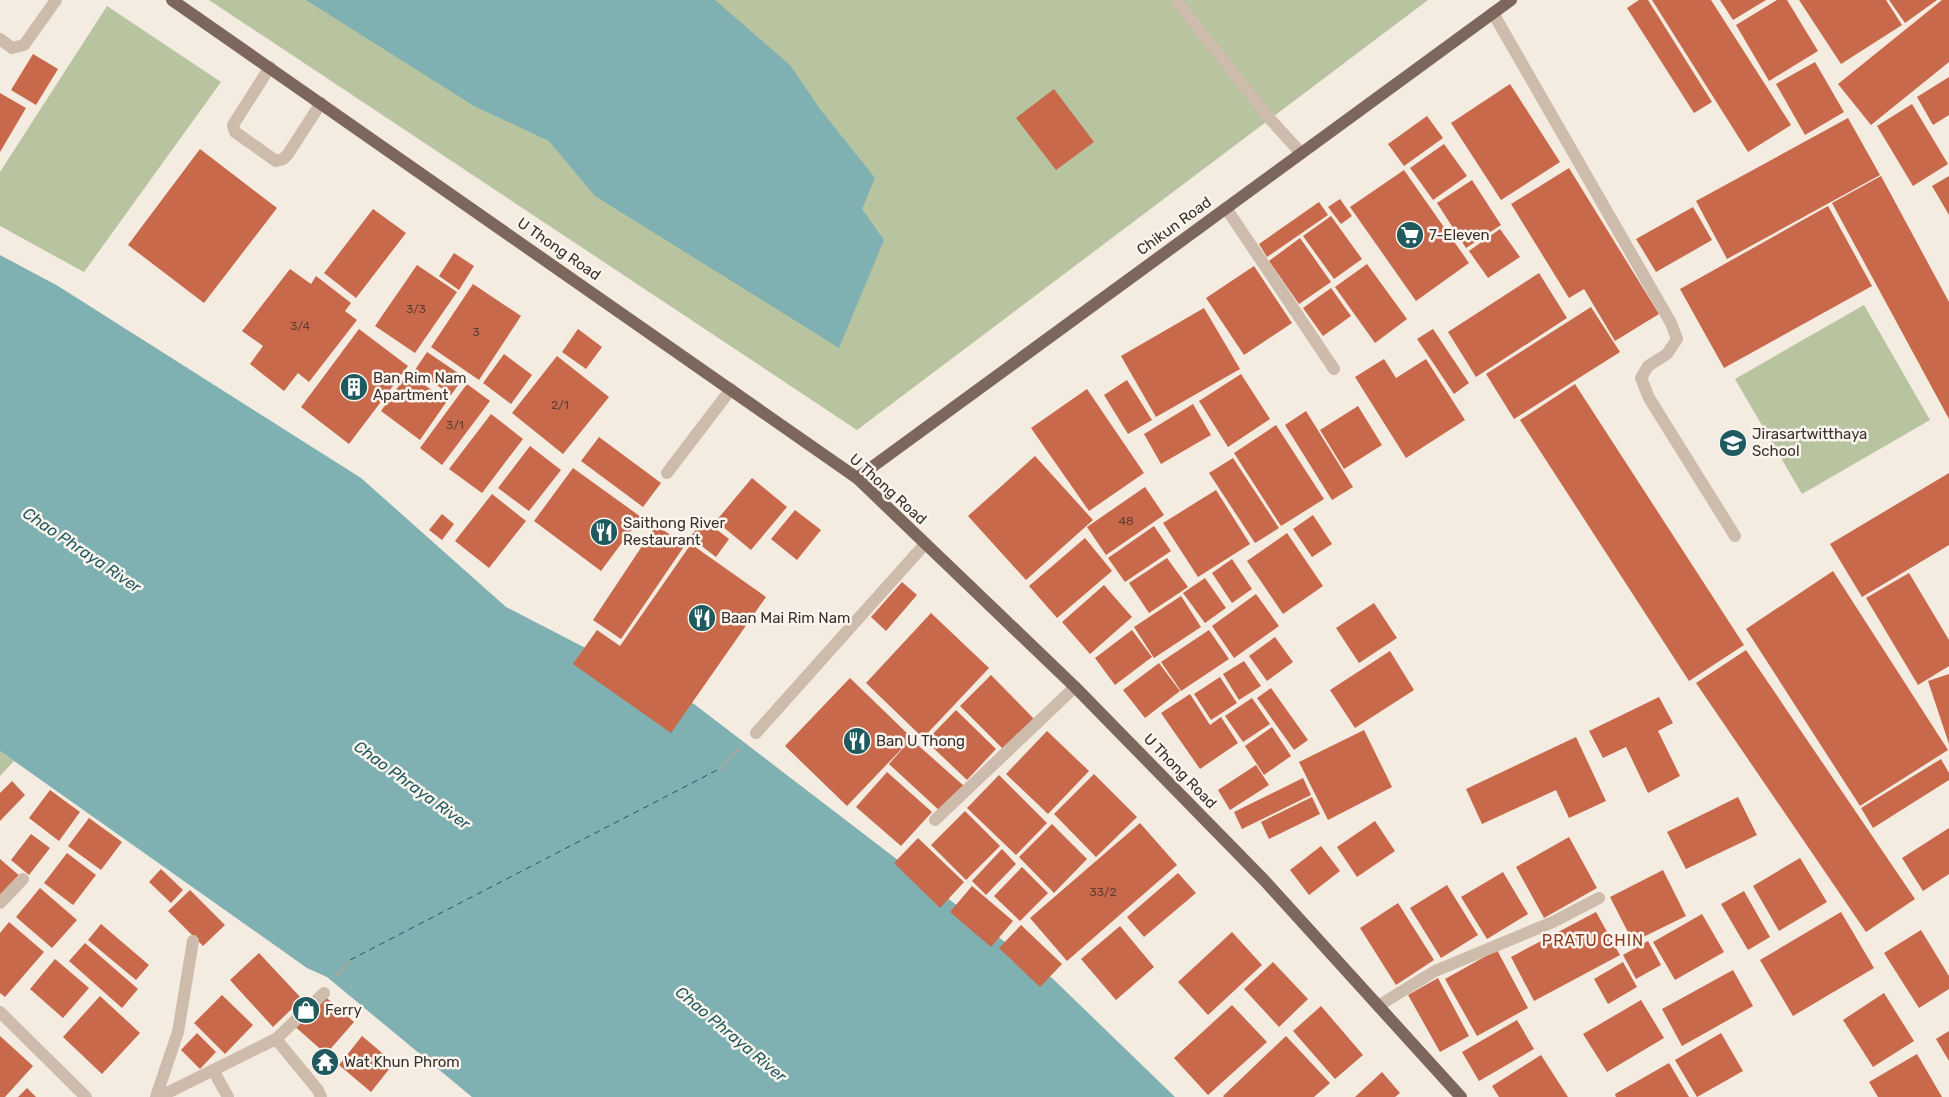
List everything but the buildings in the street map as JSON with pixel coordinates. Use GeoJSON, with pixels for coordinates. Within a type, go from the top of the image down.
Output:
{"type":"FeatureCollection","features":[{"type":"Feature","properties":{"kind":"main road","name":"U Thong Road"},"geometry":{"type":"LineString","coordinates":[[172,0],[857,478],[1075,686],[1264,880],[1461,1097]]}},
{"type":"Feature","properties":{"kind":"main road","name":"Chikun Road"},"geometry":{"type":"LineString","coordinates":[[857,478],[1511,0]]}},
{"type":"Feature","properties":{"kind":"street"},"geometry":{"type":"LineString","coordinates":[[0,39],[12,48],[24,45],[56,0]]}},
{"type":"Feature","properties":{"kind":"street"},"geometry":{"type":"LineString","coordinates":[[1176,0],[1270,119],[1301,153]]}},
{"type":"Feature","properties":{"kind":"street"},"geometry":{"type":"LineString","coordinates":[[1493,13],[1672,323],[1677,339],[1667,354],[1648,366],[1641,378],[1649,398],[1735,536]]}},
{"type":"Feature","properties":{"kind":"street"},"geometry":{"type":"LineString","coordinates":[[270,67],[233,126],[235,132],[276,161],[284,159],[288,154],[321,103]]}},
{"type":"Feature","properties":{"kind":"street"},"geometry":{"type":"LineString","coordinates":[[1226,208],[1334,369]]}},
{"type":"Feature","properties":{"kind":"street"},"geometry":{"type":"LineString","coordinates":[[667,473],[731,389]]}},
{"type":"Feature","properties":{"kind":"street"},"geometry":{"type":"LineString","coordinates":[[756,733],[925,544]]}},
{"type":"Feature","properties":{"kind":"street"},"geometry":{"type":"LineString","coordinates":[[935,820],[1075,686]]}},
{"type":"Feature","properties":{"kind":"street"},"geometry":{"type":"LineString","coordinates":[[0,904],[23,879]]}},
{"type":"Feature","properties":{"kind":"street"},"geometry":{"type":"LineString","coordinates":[[1378,1006],[1435,971],[1553,922],[1599,898]]}},
{"type":"Feature","properties":{"kind":"street"},"geometry":{"type":"LineString","coordinates":[[158,1097],[178,1032],[194,941]]}},
{"type":"Feature","properties":{"kind":"street"},"geometry":{"type":"LineString","coordinates":[[158,1097],[276,1039],[324,993]]}},
{"type":"Feature","properties":{"kind":"street"},"geometry":{"type":"LineString","coordinates":[[0,1012],[86,1097]]}},
{"type":"Feature","properties":{"kind":"street"},"geometry":{"type":"LineString","coordinates":[[276,1039],[318,1090],[321,1097]]}},
{"type":"Feature","properties":{"kind":"street"},"geometry":{"type":"LineString","coordinates":[[213,1070],[228,1097]]}},
{"type":"Feature","properties":{"kind":"path"},"geometry":{"type":"LineString","coordinates":[[719,768],[756,733]]}},
{"type":"Feature","properties":{"kind":"green space"},"geometry":{"type":"Polygon","coordinates":[[[209,0],[1428,0],[857,430],[209,0]]]}},
{"type":"Feature","properties":{"kind":"green space"},"geometry":{"type":"Polygon","coordinates":[[[107,6],[221,82],[84,272],[0,226],[0,172],[107,6]]]}},
{"type":"Feature","properties":{"kind":"green space"},"geometry":{"type":"Polygon","coordinates":[[[1864,305],[1930,420],[1802,494],[1735,379],[1864,305]]]}},
{"type":"Feature","properties":{"kind":"green space"},"geometry":{"type":"Polygon","coordinates":[[[0,751],[14,761],[0,776],[0,751]]]}},
{"type":"Feature","properties":{"kind":"water"},"geometry":{"type":"Polygon","coordinates":[[[306,0],[715,0],[790,65],[820,109],[875,178],[862,209],[884,240],[839,348],[595,196],[549,141],[474,106],[306,0]]]}},
{"type":"Feature","properties":{"kind":"water","name":"Chao Phraya River"},"geometry":{"type":"Polygon","coordinates":[[[0,255],[58,286],[361,478],[506,607],[694,704],[1052,978],[1175,1097],[472,1097],[327,977],[307,968],[0,751],[0,255]]]}},
{"type":"Feature","properties":{"kind":"ferry route"},"geometry":{"type":"LineString","coordinates":[[350,960],[719,769]]}},
{"type":"Feature","properties":{"kind":"place","name":"7-Eleven"},"geometry":{"type":"Point","coordinates":[1410,235]}},
{"type":"Feature","properties":{"kind":"place","name":"Ban Rim Nam Apartment"},"geometry":{"type":"Point","coordinates":[354,387]}},
{"type":"Feature","properties":{"kind":"place","name":"Jirasartwitthaya School"},"geometry":{"type":"Point","coordinates":[1733,443]}},
{"type":"Feature","properties":{"kind":"place","name":"Saithong River Restaurant"},"geometry":{"type":"Point","coordinates":[604,532]}},
{"type":"Feature","properties":{"kind":"place","name":"Baan Mai Rim Nam"},"geometry":{"type":"Point","coordinates":[702,618]}},
{"type":"Feature","properties":{"kind":"place","name":"Ban U Thong"},"geometry":{"type":"Point","coordinates":[857,741]}},
{"type":"Feature","properties":{"kind":"place","name":"Ferry"},"geometry":{"type":"Point","coordinates":[306,1010]}},
{"type":"Feature","properties":{"kind":"place","name":"Wat Khun Phrom"},"geometry":{"type":"Point","coordinates":[325,1062]}},
{"type":"Feature","properties":{"kind":"district","name":"PRATU CHIN"},"geometry":{"type":"Point","coordinates":[1593,940]}}]}
